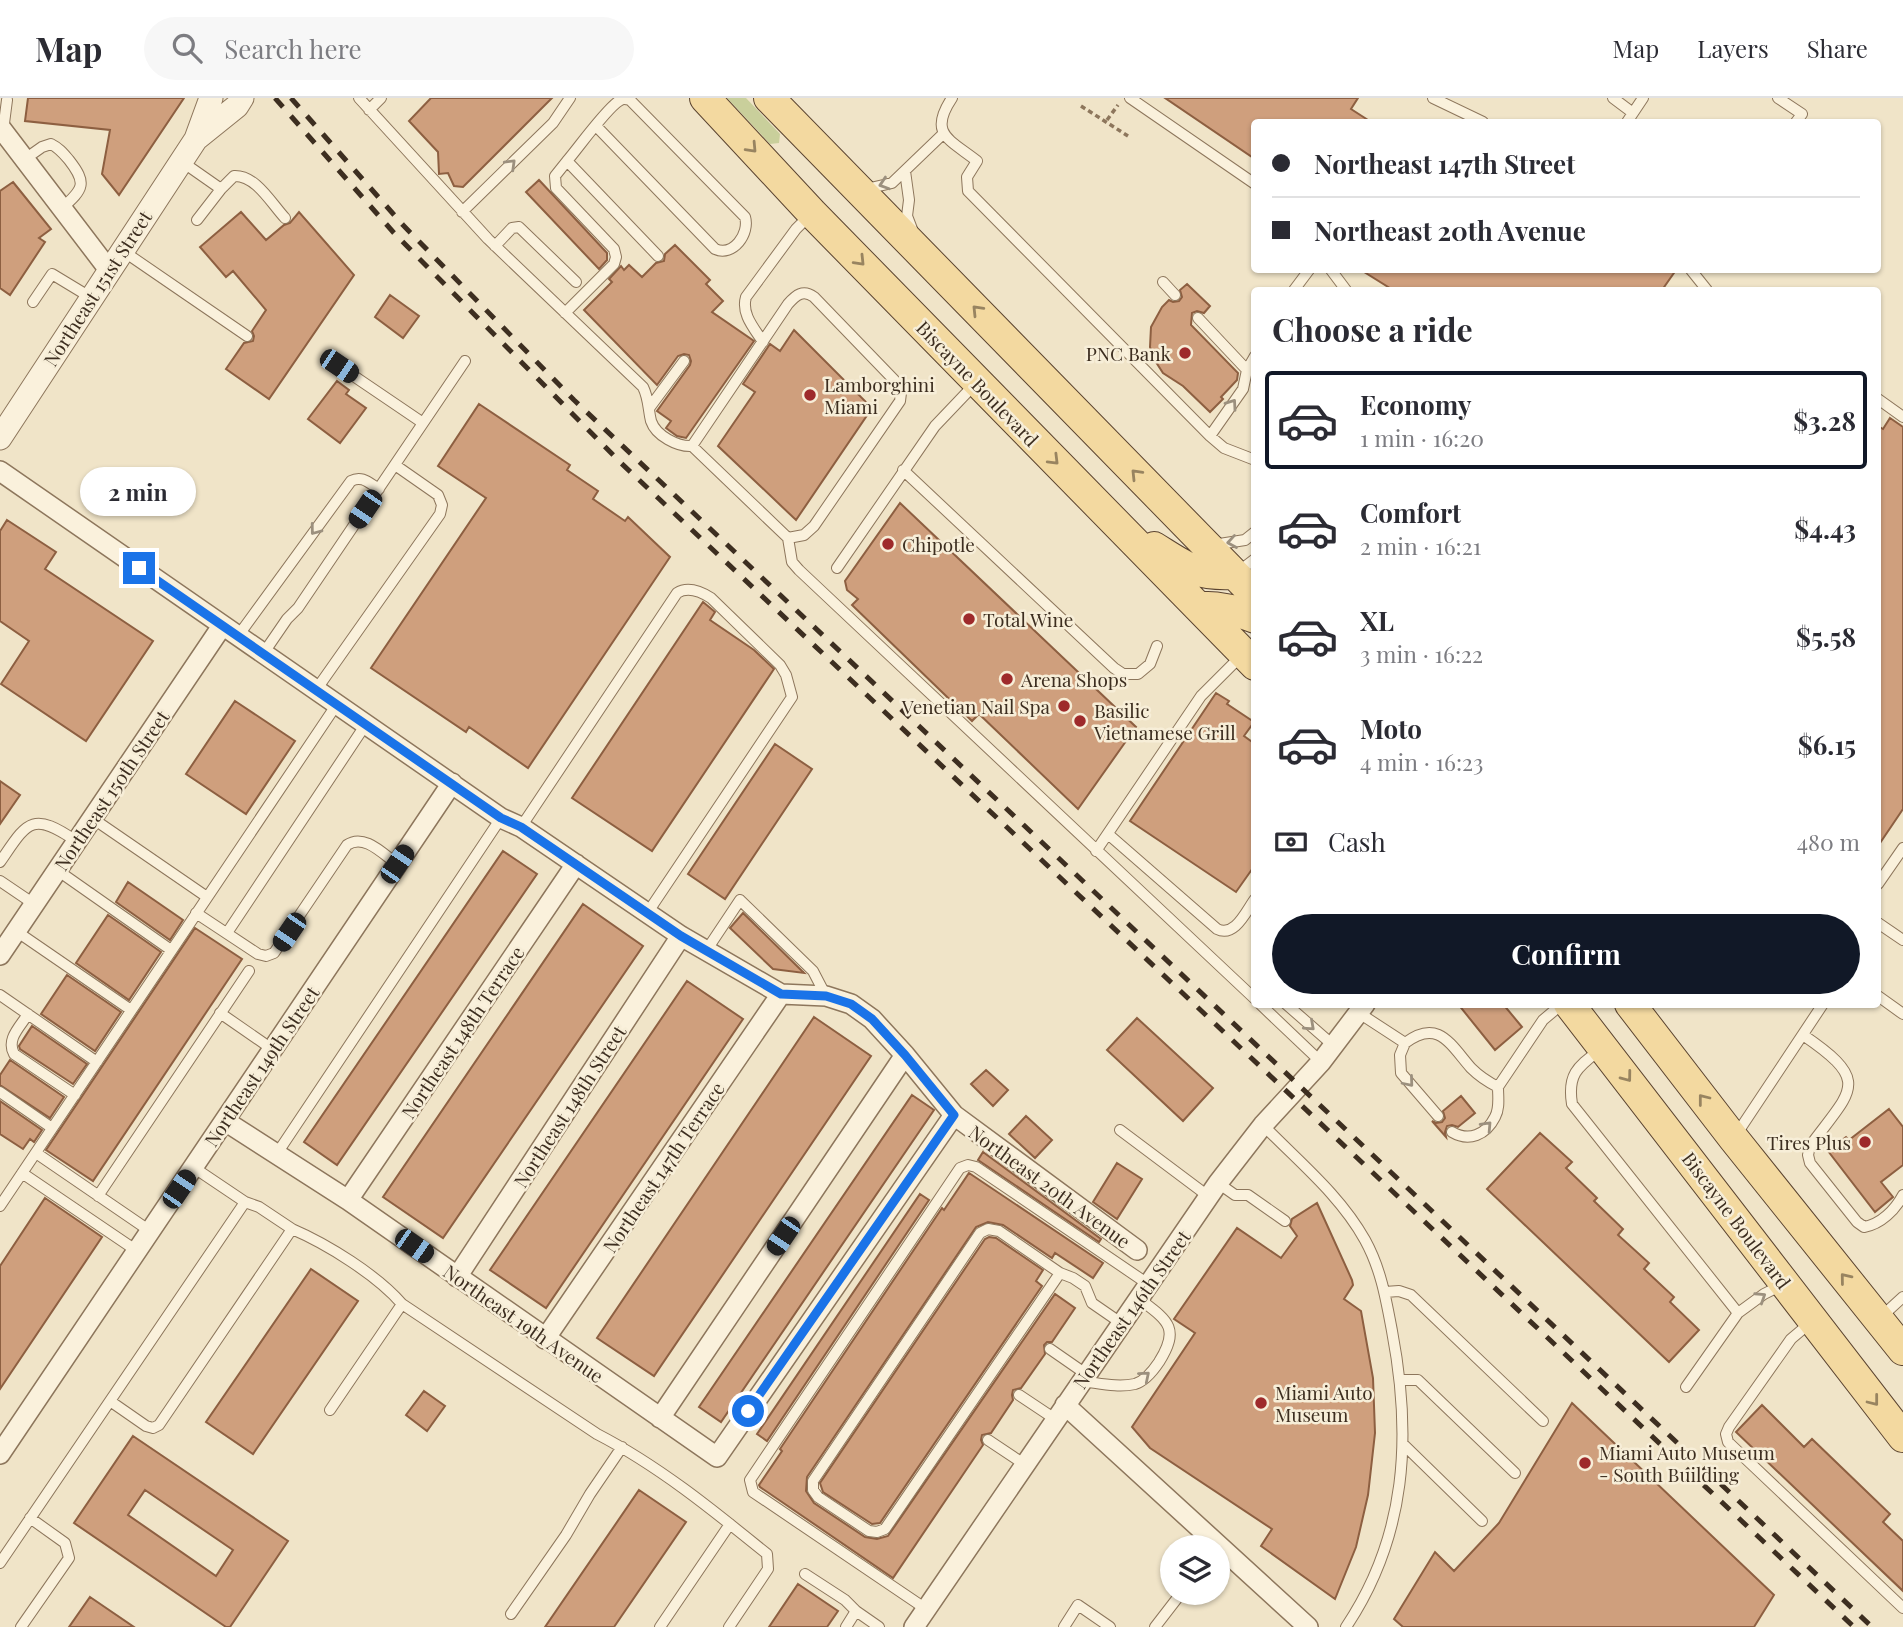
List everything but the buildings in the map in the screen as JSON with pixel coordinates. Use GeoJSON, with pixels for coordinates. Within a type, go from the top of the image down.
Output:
{"type":"FeatureCollection","features":[{"type":"Feature","properties":{"kind":"main road","name":"Biscayne Boulevard"},"geometry":{"type":"LineString","coordinates":[[705,98],[812,213],[1249,659]]}},
{"type":"Feature","properties":{"kind":"main road"},"geometry":{"type":"LineString","coordinates":[[769,98],[1206,546],[1248,576]]}},
{"type":"Feature","properties":{"kind":"main road"},"geometry":{"type":"LineString","coordinates":[[812,213],[853,184]]}},
{"type":"Feature","properties":{"kind":"main road"},"geometry":{"type":"LineString","coordinates":[[1121,527],[1190,569],[1210,575],[1248,576]]}},
{"type":"Feature","properties":{"kind":"main road"},"geometry":{"type":"LineString","coordinates":[[1198,607],[1213,606],[1251,617]]}},
{"type":"Feature","properties":{"kind":"main road","name":"Biscayne Boulevard"},"geometry":{"type":"LineString","coordinates":[[1572,1008],[1903,1437]]}},
{"type":"Feature","properties":{"kind":"main road"},"geometry":{"type":"LineString","coordinates":[[1633,1008],[1903,1350]]}},
{"type":"Feature","properties":{"kind":"street","name":"Northeast 151st Street"},"geometry":{"type":"LineString","coordinates":[[0,438],[196,139],[211,98]]}},
{"type":"Feature","properties":{"kind":"street","name":"Northeast 151st Street"},"geometry":{"type":"LineString","coordinates":[[196,139],[237,106],[242,98]]}},
{"type":"Feature","properties":{"kind":"street"},"geometry":{"type":"LineString","coordinates":[[1,129],[62,208],[115,260]]}},
{"type":"Feature","properties":{"kind":"street","name":"Northeast 20th Avenue"},"geometry":{"type":"LineString","coordinates":[[0,471],[501,818],[521,827],[681,936],[781,994],[826,996],[851,1004],[872,1019],[954,1115],[1137,1250]]}},
{"type":"Feature","properties":{"kind":"street","name":"Northeast 150th Street"},"geometry":{"type":"LineString","coordinates":[[0,955],[92,818],[230,631]]}},
{"type":"Feature","properties":{"kind":"street","name":"Northeast 149th Street"},"geometry":{"type":"LineString","coordinates":[[0,1454],[452,783]]}},
{"type":"Feature","properties":{"kind":"street","name":"Northeast 148th Terrace"},"geometry":{"type":"LineString","coordinates":[[348,1200],[576,864]]}},
{"type":"Feature","properties":{"kind":"street","name":"Northeast 148th Street"},"geometry":{"type":"LineString","coordinates":[[457,1277],[681,936]]}},
{"type":"Feature","properties":{"kind":"street","name":"Northeast 147th Terrace"},"geometry":{"type":"LineString","coordinates":[[545,1339],[781,994]]}},
{"type":"Feature","properties":{"kind":"street","name":"Northeast 146th Street"},"geometry":{"type":"LineString","coordinates":[[914,1627],[1213,1189],[1263,1125],[1327,1054],[1362,1009]]}},
{"type":"Feature","properties":{"kind":"street"},"geometry":{"type":"LineString","coordinates":[[660,1418],[905,1055]]}},
{"type":"Feature","properties":{"kind":"street","name":"Northeast 19th Avenue"},"geometry":{"type":"LineString","coordinates":[[225,1121],[348,1200],[717,1457],[954,1115]]}},
{"type":"Feature","properties":{"kind":"street"},"geometry":{"type":"LineString","coordinates":[[1060,1412],[1205,1535]]}},
{"type":"Feature","properties":{"kind":"street"},"geometry":{"type":"LineString","coordinates":[[1230,1557],[1308,1627]]}},
{"type":"Feature","properties":{"kind":"lane"},"geometry":{"type":"LineString","coordinates":[[359,98],[495,246],[643,387],[654,427],[674,443],[692,446],[788,538],[792,562],[799,569],[1251,995]]}},
{"type":"Feature","properties":{"kind":"lane"},"geometry":{"type":"LineString","coordinates":[[369,110],[381,98]]}},
{"type":"Feature","properties":{"kind":"lane"},"geometry":{"type":"LineString","coordinates":[[462,212],[553,123],[570,98]]}},
{"type":"Feature","properties":{"kind":"lane"},"geometry":{"type":"LineString","coordinates":[[952,98],[942,113],[940,124],[943,134],[977,160],[967,177],[968,191],[1210,436],[1224,448],[1251,458]]}},
{"type":"Feature","properties":{"kind":"lane"},"geometry":{"type":"LineString","coordinates":[[1130,98],[1251,181]]}},
{"type":"Feature","properties":{"kind":"lane"},"geometry":{"type":"LineString","coordinates":[[1433,98],[1476,119]]}},
{"type":"Feature","properties":{"kind":"lane"},"geometry":{"type":"LineString","coordinates":[[1612,98],[1633,113]]}},
{"type":"Feature","properties":{"kind":"lane"},"geometry":{"type":"LineString","coordinates":[[1629,119],[1643,98]]}},
{"type":"Feature","properties":{"kind":"lane"},"geometry":{"type":"LineString","coordinates":[[1779,98],[1802,114],[1798,119]]}},
{"type":"Feature","properties":{"kind":"lane"},"geometry":{"type":"LineString","coordinates":[[1,129],[7,100]]}},
{"type":"Feature","properties":{"kind":"lane"},"geometry":{"type":"LineString","coordinates":[[565,313],[614,264],[616,257],[614,249],[556,188],[555,176],[596,126],[617,102],[630,100],[745,217],[746,233],[729,250],[722,252],[715,249],[596,126]]}},
{"type":"Feature","properties":{"kind":"lane"},"geometry":{"type":"LineString","coordinates":[[853,184],[892,183],[943,134]]}},
{"type":"Feature","properties":{"kind":"lane"},"geometry":{"type":"LineString","coordinates":[[25,159],[51,144],[60,148],[80,174],[81,185],[76,196],[62,208]]}},
{"type":"Feature","properties":{"kind":"lane"},"geometry":{"type":"LineString","coordinates":[[181,161],[221,189]]}},
{"type":"Feature","properties":{"kind":"lane"},"geometry":{"type":"LineString","coordinates":[[567,161],[658,256]]}},
{"type":"Feature","properties":{"kind":"lane"},"geometry":{"type":"LineString","coordinates":[[905,171],[909,200],[907,216],[920,253]]}},
{"type":"Feature","properties":{"kind":"lane"},"geometry":{"type":"LineString","coordinates":[[197,220],[234,176],[250,179],[285,218]]}},
{"type":"Feature","properties":{"kind":"lane"},"geometry":{"type":"LineString","coordinates":[[763,341],[745,313],[743,305],[796,229],[812,213]]}},
{"type":"Feature","properties":{"kind":"lane"},"geometry":{"type":"LineString","coordinates":[[495,246],[512,228],[519,227],[576,282]]}},
{"type":"Feature","properties":{"kind":"lane"},"geometry":{"type":"LineString","coordinates":[[115,260],[247,336]]}},
{"type":"Feature","properties":{"kind":"lane"},"geometry":{"type":"LineString","coordinates":[[1693,273],[1705,287]]}},
{"type":"Feature","properties":{"kind":"lane"},"geometry":{"type":"LineString","coordinates":[[33,302],[52,274],[90,297]]}},
{"type":"Feature","properties":{"kind":"lane"},"geometry":{"type":"LineString","coordinates":[[1163,282],[1175,295]]}},
{"type":"Feature","properties":{"kind":"lane"},"geometry":{"type":"LineString","coordinates":[[692,446],[795,296],[808,293],[899,385],[901,393],[900,401],[814,526],[804,535],[788,538]]}},
{"type":"Feature","properties":{"kind":"lane"},"geometry":{"type":"LineString","coordinates":[[1198,318],[1247,370]]}},
{"type":"Feature","properties":{"kind":"lane"},"geometry":{"type":"LineString","coordinates":[[263,654],[298,608],[465,361]]}},
{"type":"Feature","properties":{"kind":"lane"},"geometry":{"type":"LineString","coordinates":[[650,407],[684,361]]}},
{"type":"Feature","properties":{"kind":"lane"},"geometry":{"type":"LineString","coordinates":[[1210,436],[1243,389],[1251,363]]}},
{"type":"Feature","properties":{"kind":"lane"},"geometry":{"type":"LineString","coordinates":[[339,366],[424,423]]}},
{"type":"Feature","properties":{"kind":"lane"},"geometry":{"type":"LineString","coordinates":[[837,568],[902,470],[935,426],[977,382]]}},
{"type":"Feature","properties":{"kind":"lane"},"geometry":{"type":"LineString","coordinates":[[1881,401],[1903,417]]}},
{"type":"Feature","properties":{"kind":"lane"},"geometry":{"type":"LineString","coordinates":[[316,690],[440,514],[442,505],[439,495],[395,465]]}},
{"type":"Feature","properties":{"kind":"lane"},"geometry":{"type":"LineString","coordinates":[[902,470],[1114,668],[1123,674],[1138,674],[1150,664],[1157,646]]}},
{"type":"Feature","properties":{"kind":"lane"},"geometry":{"type":"LineString","coordinates":[[230,631],[351,481],[356,478],[363,479],[379,489]]}},
{"type":"Feature","properties":{"kind":"lane"},"geometry":{"type":"LineString","coordinates":[[1206,546],[1245,540],[1251,535]]}},
{"type":"Feature","properties":{"kind":"lane"},"geometry":{"type":"LineString","coordinates":[[521,827],[677,593],[690,589],[711,598],[780,665],[786,675],[792,697],[648,912]]}},
{"type":"Feature","properties":{"kind":"lane"},"geometry":{"type":"LineString","coordinates":[[1096,850],[1201,696],[1249,659]]}},
{"type":"Feature","properties":{"kind":"lane"},"geometry":{"type":"LineString","coordinates":[[0,1206],[337,704]]}},
{"type":"Feature","properties":{"kind":"lane"},"geometry":{"type":"LineString","coordinates":[[226,933],[366,724]]}},
{"type":"Feature","properties":{"kind":"lane"},"geometry":{"type":"LineString","coordinates":[[92,818],[207,897]]}},
{"type":"Feature","properties":{"kind":"lane"},"geometry":{"type":"LineString","coordinates":[[276,1155],[501,818]]}},
{"type":"Feature","properties":{"kind":"lane"},"geometry":{"type":"LineString","coordinates":[[0,862],[23,829],[30,825],[54,826],[76,841]]}},
{"type":"Feature","properties":{"kind":"lane"},"geometry":{"type":"LineString","coordinates":[[1108,834],[1223,932],[1236,926],[1251,904]]}},
{"type":"Feature","properties":{"kind":"lane"},"geometry":{"type":"LineString","coordinates":[[196,913],[258,954],[266,956],[274,953],[347,845],[354,840],[363,840],[397,864]]}},
{"type":"Feature","properties":{"kind":"lane"},"geometry":{"type":"LineString","coordinates":[[1881,880],[1903,848]]}},
{"type":"Feature","properties":{"kind":"lane"},"geometry":{"type":"LineString","coordinates":[[57,870],[171,950]]}},
{"type":"Feature","properties":{"kind":"lane"},"geometry":{"type":"LineString","coordinates":[[0,881],[34,904]]}},
{"type":"Feature","properties":{"kind":"lane"},"geometry":{"type":"LineString","coordinates":[[706,951],[740,900],[813,971],[826,996]]}},
{"type":"Feature","properties":{"kind":"lane"},"geometry":{"type":"LineString","coordinates":[[1881,925],[1903,940]]}},
{"type":"Feature","properties":{"kind":"lane"},"geometry":{"type":"LineString","coordinates":[[16,931],[131,1010]]}},
{"type":"Feature","properties":{"kind":"lane"},"geometry":{"type":"LineString","coordinates":[[98,1196],[249,971]]}},
{"type":"Feature","properties":{"kind":"lane"},"geometry":{"type":"LineString","coordinates":[[0,995],[97,1062]]}},
{"type":"Feature","properties":{"kind":"lane"},"geometry":{"type":"LineString","coordinates":[[1881,998],[1903,1014]]}},
{"type":"Feature","properties":{"kind":"lane"},"geometry":{"type":"LineString","coordinates":[[1265,1008],[1327,1054]]}},
{"type":"Feature","properties":{"kind":"lane"},"geometry":{"type":"LineString","coordinates":[[1289,1008],[1327,1054]]}},
{"type":"Feature","properties":{"kind":"lane"},"geometry":{"type":"LineString","coordinates":[[1452,1132],[1462,1138],[1471,1138],[1487,1128],[1498,1108],[1498,1087],[1543,1020],[1557,1008]]}},
{"type":"Feature","properties":{"kind":"lane"},"geometry":{"type":"LineString","coordinates":[[1734,1139],[1820,1008]]}},
{"type":"Feature","properties":{"kind":"lane"},"geometry":{"type":"LineString","coordinates":[[1362,1009],[1405,1043]]}},
{"type":"Feature","properties":{"kind":"lane"},"geometry":{"type":"LineString","coordinates":[[220,1013],[272,1049]]}},
{"type":"Feature","properties":{"kind":"lane"},"geometry":{"type":"LineString","coordinates":[[28,1014],[11,1040],[14,1054],[75,1095]]}},
{"type":"Feature","properties":{"kind":"lane"},"geometry":{"type":"LineString","coordinates":[[1438,1116],[1402,1073],[1400,1055],[1405,1043],[1416,1034],[1426,1032],[1447,1038],[1473,1070],[1498,1087]]}},
{"type":"Feature","properties":{"kind":"lane"},"geometry":{"type":"LineString","coordinates":[[1803,1035],[1835,1060],[1846,1072],[1850,1084],[1847,1096],[1810,1146],[1810,1163],[1857,1222],[1864,1227],[1874,1226],[1892,1211],[1903,1195]]}},
{"type":"Feature","properties":{"kind":"lane"},"geometry":{"type":"LineString","coordinates":[[1604,1047],[1580,1065],[1574,1074],[1570,1094],[1572,1104],[1738,1313]]}},
{"type":"Feature","properties":{"kind":"lane"},"geometry":{"type":"LineString","coordinates":[[0,1092],[52,1128]]}},
{"type":"Feature","properties":{"kind":"lane"},"geometry":{"type":"LineString","coordinates":[[1263,1125],[1343,1206],[1375,1260],[1385,1292],[1401,1380],[1403,1444],[1394,1518],[1387,1544],[1346,1627]]}},
{"type":"Feature","properties":{"kind":"lane"},"geometry":{"type":"LineString","coordinates":[[1120,1130],[1213,1189],[1235,1195],[1248,1195],[1285,1221]]}},
{"type":"Feature","properties":{"kind":"lane"},"geometry":{"type":"LineString","coordinates":[[36,1153],[150,1231]]}},
{"type":"Feature","properties":{"kind":"lane"},"geometry":{"type":"LineString","coordinates":[[926,1609],[753,1492],[750,1480],[960,1168],[968,1165],[976,1167],[1143,1291],[1170,1331],[1170,1343],[1157,1366],[1143,1381],[1135,1384],[1119,1386],[1083,1377],[1050,1349]]}},
{"type":"Feature","properties":{"kind":"lane"},"geometry":{"type":"LineString","coordinates":[[193,1167],[245,1202],[259,1206],[292,1229],[316,1239],[387,1288],[402,1304],[705,1504],[767,1554],[768,1569],[729,1627]]}},
{"type":"Feature","properties":{"kind":"lane"},"geometry":{"type":"LineString","coordinates":[[22,1173],[137,1251]]}},
{"type":"Feature","properties":{"kind":"lane"},"geometry":{"type":"LineString","coordinates":[[0,1563],[245,1202]]}},
{"type":"Feature","properties":{"kind":"lane"},"geometry":{"type":"LineString","coordinates":[[1060,1273],[885,1529],[869,1531],[818,1497],[813,1490],[813,1480],[980,1234],[988,1228],[999,1231],[1060,1273],[1085,1286],[1093,1303],[1121,1322]]}},
{"type":"Feature","properties":{"kind":"lane"},"geometry":{"type":"LineString","coordinates":[[110,1402],[146,1426],[153,1428],[159,1425],[292,1229]]}},
{"type":"Feature","properties":{"kind":"lane"},"geometry":{"type":"LineString","coordinates":[[1686,1387],[1738,1313],[1785,1284]]}},
{"type":"Feature","properties":{"kind":"lane"},"geometry":{"type":"LineString","coordinates":[[1385,1292],[1399,1291],[1411,1295],[1543,1421]]}},
{"type":"Feature","properties":{"kind":"lane"},"geometry":{"type":"LineString","coordinates":[[1879,1320],[1903,1297]]}},
{"type":"Feature","properties":{"kind":"lane"},"geometry":{"type":"LineString","coordinates":[[330,1410],[402,1304]]}},
{"type":"Feature","properties":{"kind":"lane"},"geometry":{"type":"LineString","coordinates":[[1813,1320],[1791,1339],[1751,1395],[1729,1427],[1726,1434],[1728,1442],[1903,1608]]}},
{"type":"Feature","properties":{"kind":"lane"},"geometry":{"type":"LineString","coordinates":[[1401,1380],[1418,1380],[1515,1473]]}},
{"type":"Feature","properties":{"kind":"lane"},"geometry":{"type":"LineString","coordinates":[[1019,1395],[1060,1412]]}},
{"type":"Feature","properties":{"kind":"lane"},"geometry":{"type":"LineString","coordinates":[[988,1440],[1024,1464]]}},
{"type":"Feature","properties":{"kind":"lane"},"geometry":{"type":"LineString","coordinates":[[1403,1444],[1482,1521]]}},
{"type":"Feature","properties":{"kind":"lane"},"geometry":{"type":"LineString","coordinates":[[511,1614],[622,1447]]}},
{"type":"Feature","properties":{"kind":"lane"},"geometry":{"type":"LineString","coordinates":[[22,1627],[69,1558],[65,1543],[30,1518]]}},
{"type":"Feature","properties":{"kind":"lane"},"geometry":{"type":"LineString","coordinates":[[660,1627],[730,1524]]}},
{"type":"Feature","properties":{"kind":"lane"},"geometry":{"type":"LineString","coordinates":[[805,1574],[845,1600],[879,1627]]}},
{"type":"Feature","properties":{"kind":"lane"},"geometry":{"type":"LineString","coordinates":[[1064,1627],[1078,1605],[1111,1627]]}},
{"type":"Feature","properties":{"kind":"lane"},"geometry":{"type":"LineString","coordinates":[[1155,1627],[1172,1605]]}},
{"type":"Feature","properties":{"kind":"lane"},"geometry":{"type":"LineString","coordinates":[[846,1627],[856,1611]]}},
{"type":"Feature","properties":{"kind":"path"},"geometry":{"type":"LineString","coordinates":[[1081,106],[1128,136]]}},
{"type":"Feature","properties":{"kind":"path"},"geometry":{"type":"LineString","coordinates":[[1106,121],[1118,106]]}},
{"type":"Feature","properties":{"kind":"green space"},"geometry":{"type":"Polygon","coordinates":[[[727,98],[746,98],[780,134],[779,143],[770,144],[727,98]]]}},
{"type":"Feature","properties":{"kind":"railway"},"geometry":{"type":"LineString","coordinates":[[275,98],[394,233],[620,462],[1854,1627]]}},
{"type":"Feature","properties":{"kind":"railway"},"geometry":{"type":"LineString","coordinates":[[291,98],[403,225],[574,400],[1872,1627]]}},
{"type":"Feature","properties":{"kind":"place","name":"PNC Bank"},"geometry":{"type":"Point","coordinates":[1185,353]}},
{"type":"Feature","properties":{"kind":"place","name":"Lamborghini Miami"},"geometry":{"type":"Point","coordinates":[810,395]}},
{"type":"Feature","properties":{"kind":"place","name":"Chipotle"},"geometry":{"type":"Point","coordinates":[888,544]}},
{"type":"Feature","properties":{"kind":"place","name":"Total Wine"},"geometry":{"type":"Point","coordinates":[969,619]}},
{"type":"Feature","properties":{"kind":"place","name":"Arena Shops"},"geometry":{"type":"Point","coordinates":[1007,679]}},
{"type":"Feature","properties":{"kind":"place","name":"Venetian Nail Spa"},"geometry":{"type":"Point","coordinates":[1064,706]}},
{"type":"Feature","properties":{"kind":"place","name":"Basilic Vietnamese Grill"},"geometry":{"type":"Point","coordinates":[1080,721]}},
{"type":"Feature","properties":{"kind":"place","name":"Tires Plus"},"geometry":{"type":"Point","coordinates":[1865,1142]}},
{"type":"Feature","properties":{"kind":"place","name":"Miami Auto Museum"},"geometry":{"type":"Point","coordinates":[1261,1403]}},
{"type":"Feature","properties":{"kind":"place","name":"Miami Auto Museum - South Building"},"geometry":{"type":"Point","coordinates":[1585,1463]}},
{"type":"Feature","properties":{"kind":"route"},"geometry":{"type":"LineString","coordinates":[[139,568],[501,818],[521,827],[681,936],[781,994],[826,996],[851,1004],[872,1019],[954,1115],[748,1411]]}}]}
